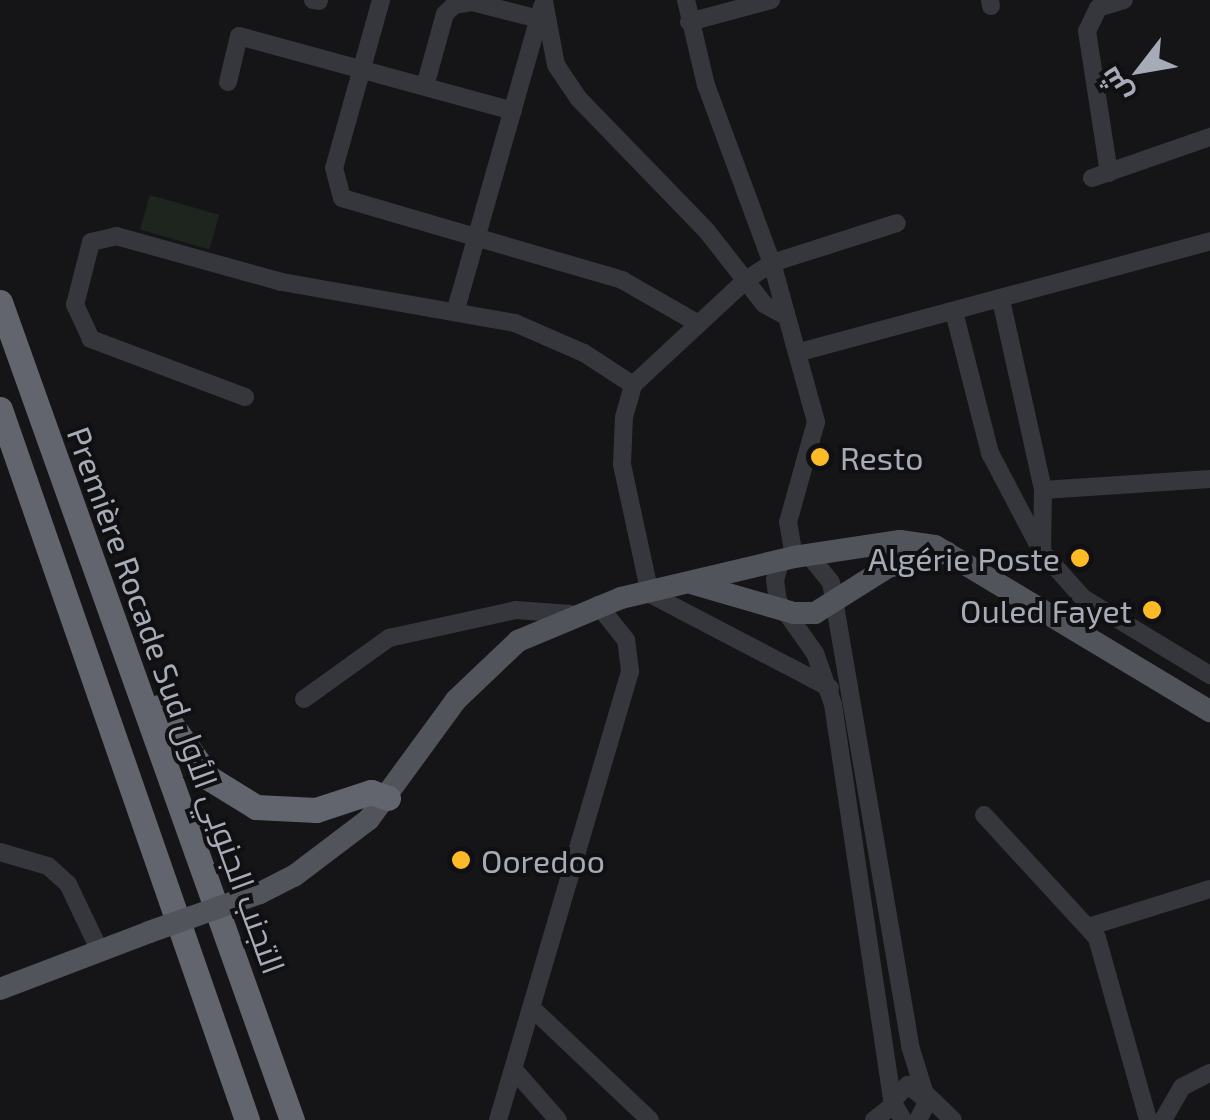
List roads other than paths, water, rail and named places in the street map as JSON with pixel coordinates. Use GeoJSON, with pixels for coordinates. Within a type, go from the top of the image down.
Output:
{"type":"FeatureCollection","features":[{"type":"Feature","properties":{"kind":"highway","name":"Première Rocade Sud التجنب الجنوبي الأول"},"geometry":{"type":"LineString","coordinates":[[0,302],[292,1120]]}},
{"type":"Feature","properties":{"kind":"highway"},"geometry":{"type":"LineString","coordinates":[[0,410],[247,1120]]}},
{"type":"Feature","properties":{"kind":"highway"},"geometry":{"type":"LineString","coordinates":[[128,654],[193,760],[229,794],[288,811],[316,810],[374,792],[388,798]]}},
{"type":"Feature","properties":{"kind":"main road"},"geometry":{"type":"LineString","coordinates":[[0,989],[260,893],[324,856],[388,798],[476,677],[518,641],[570,614],[794,557],[900,541],[950,552],[1210,712]]}},
{"type":"Feature","properties":{"kind":"main road"},"geometry":{"type":"LineString","coordinates":[[689,583],[804,614],[834,604],[888,567],[950,552]]}},
{"type":"Feature","properties":{"kind":"street"},"geometry":{"type":"LineString","coordinates":[[380,0],[334,168],[336,192],[348,202],[622,280],[697,323]]}},
{"type":"Feature","properties":{"kind":"street"},"geometry":{"type":"LineString","coordinates":[[686,0],[689,22],[772,263],[784,315],[800,352],[816,422],[788,522],[794,557],[775,590],[784,610],[815,652],[830,688],[896,1109]]}},
{"type":"Feature","properties":{"kind":"street"},"geometry":{"type":"LineString","coordinates":[[689,22],[771,0]]}},
{"type":"Feature","properties":{"kind":"street"},"geometry":{"type":"LineString","coordinates":[[1124,0],[1098,8],[1087,31],[1101,175],[1210,137]]}},
{"type":"Feature","properties":{"kind":"street"},"geometry":{"type":"LineString","coordinates":[[426,86],[443,20],[454,4],[542,7]]}},
{"type":"Feature","properties":{"kind":"street"},"geometry":{"type":"LineString","coordinates":[[456,310],[542,7]]}},
{"type":"Feature","properties":{"kind":"street"},"geometry":{"type":"LineString","coordinates":[[542,7],[556,65],[578,98],[764,304],[784,315]]}},
{"type":"Feature","properties":{"kind":"street"},"geometry":{"type":"LineString","coordinates":[[228,82],[239,36],[360,73],[426,86],[513,111]]}},
{"type":"Feature","properties":{"kind":"street"},"geometry":{"type":"LineString","coordinates":[[830,688],[650,594],[622,464],[633,384],[746,280],[772,263],[897,224]]}},
{"type":"Feature","properties":{"kind":"street"},"geometry":{"type":"LineString","coordinates":[[245,397],[91,339],[74,305],[92,242],[116,236],[267,279],[456,310],[532,330],[633,384]]}},
{"type":"Feature","properties":{"kind":"street"},"geometry":{"type":"LineString","coordinates":[[800,352],[1210,241]]}},
{"type":"Feature","properties":{"kind":"street"},"geometry":{"type":"LineString","coordinates":[[1001,300],[1043,490],[1042,552]]}},
{"type":"Feature","properties":{"kind":"street"},"geometry":{"type":"LineString","coordinates":[[954,312],[990,453],[1042,552],[1084,598],[1210,675]]}},
{"type":"Feature","properties":{"kind":"street"},"geometry":{"type":"LineString","coordinates":[[1043,490],[1210,479]]}},
{"type":"Feature","properties":{"kind":"street"},"geometry":{"type":"LineString","coordinates":[[794,557],[826,570],[834,604],[907,1027],[926,1093],[927,1112],[918,1120]]}},
{"type":"Feature","properties":{"kind":"street"},"geometry":{"type":"LineString","coordinates":[[498,1120],[534,1010],[630,671],[626,640],[598,606]]}},
{"type":"Feature","properties":{"kind":"street"},"geometry":{"type":"LineString","coordinates":[[304,699],[390,638],[516,610],[570,614]]}},
{"type":"Feature","properties":{"kind":"street"},"geometry":{"type":"LineString","coordinates":[[984,814],[1097,938],[1148,1120]]}},
{"type":"Feature","properties":{"kind":"street"},"geometry":{"type":"LineString","coordinates":[[0,852],[48,866],[68,884],[100,951]]}},
{"type":"Feature","properties":{"kind":"street"},"geometry":{"type":"LineString","coordinates":[[1088,926],[1210,888]]}},
{"type":"Feature","properties":{"kind":"street"},"geometry":{"type":"LineString","coordinates":[[534,1010],[650,1120]]}},
{"type":"Feature","properties":{"kind":"street"},"geometry":{"type":"LineString","coordinates":[[515,1071],[558,1120]]}},
{"type":"Feature","properties":{"kind":"street"},"geometry":{"type":"LineString","coordinates":[[1163,1120],[1182,1087],[1210,1073]]}},
{"type":"Feature","properties":{"kind":"street"},"geometry":{"type":"LineString","coordinates":[[874,1120],[896,1109],[908,1085],[926,1093],[953,1120]]}},
{"type":"Feature","properties":{"kind":"place","name":"Resto"},"geometry":{"type":"Point","coordinates":[820,457]}},
{"type":"Feature","properties":{"kind":"place","name":"Algérie Poste"},"geometry":{"type":"Point","coordinates":[1080,558]}},
{"type":"Feature","properties":{"kind":"place","name":"Ouled Fayet"},"geometry":{"type":"Point","coordinates":[1152,610]}},
{"type":"Feature","properties":{"kind":"place","name":"Ooredoo"},"geometry":{"type":"Point","coordinates":[461,860]}}]}
